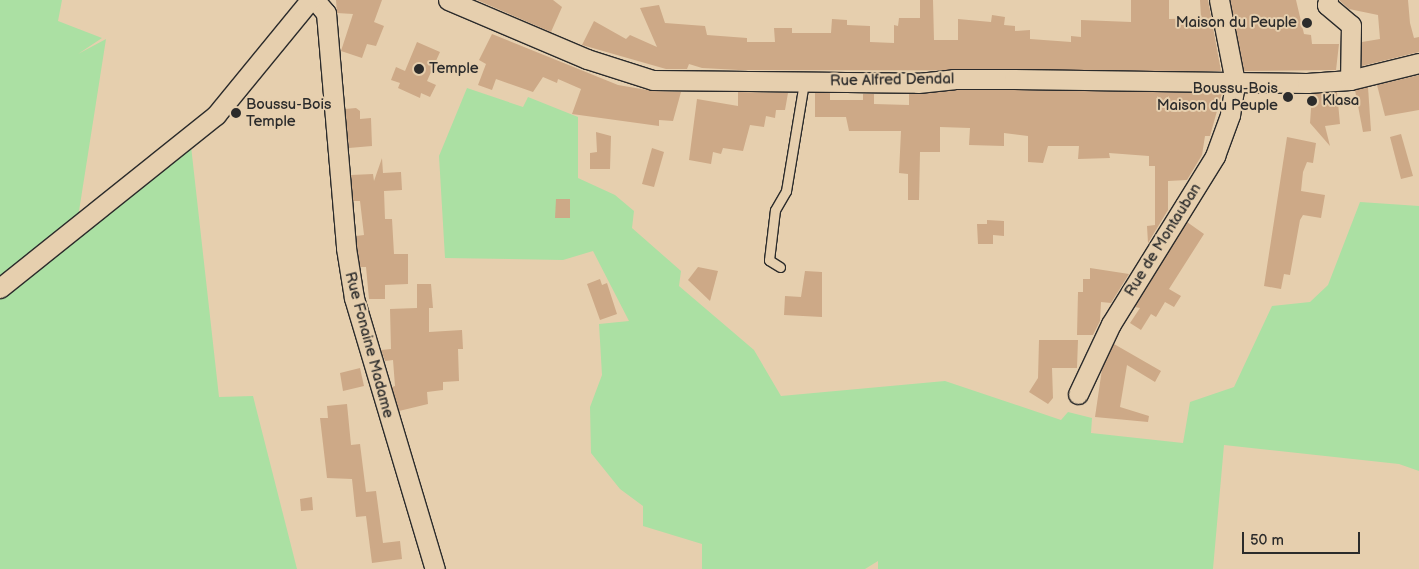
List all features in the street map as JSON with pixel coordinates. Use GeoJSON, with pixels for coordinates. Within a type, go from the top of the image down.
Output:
{"type":"FeatureCollection","features":[{"type":"Feature","properties":{"kind":"street"},"geometry":{"type":"LineString","coordinates":[[0,288],[216,115],[310,0]]}},
{"type":"Feature","properties":{"kind":"street","name":"Rue Fonaine Madame"},"geometry":{"type":"LineString","coordinates":[[315,0],[326,13],[346,248],[354,298],[435,569]]}},
{"type":"Feature","properties":{"kind":"street","name":"Rue Alfred Dendal"},"geometry":{"type":"LineString","coordinates":[[448,0],[587,59],[650,80],[918,83],[962,79],[1307,84],[1350,80],[1419,63]]}},
{"type":"Feature","properties":{"kind":"street","name":"Rue de Montauban"},"geometry":{"type":"LineString","coordinates":[[1078,394],[1111,324],[1215,156],[1230,116],[1235,82],[1219,0]]}},
{"type":"Feature","properties":{"kind":"street"},"geometry":{"type":"LineString","coordinates":[[1328,0],[1327,5],[1351,25],[1350,80]]}},
{"type":"Feature","properties":{"kind":"lane"},"geometry":{"type":"LineString","coordinates":[[780,267],[769,260],[775,210],[786,191],[804,82]]}},
{"type":"Feature","properties":{"kind":"green space"},"geometry":{"type":"Polygon","coordinates":[[[0,0],[62,0],[58,21],[102,38],[78,54],[106,39],[77,224],[190,137],[219,397],[253,396],[297,569],[0,569],[0,0]]]}},
{"type":"Feature","properties":{"kind":"green space"},"geometry":{"type":"Polygon","coordinates":[[[467,88],[523,107],[528,97],[578,117],[578,178],[615,195],[634,211],[632,228],[681,271],[679,286],[754,350],[781,396],[945,381],[1061,420],[1068,412],[1092,418],[1091,433],[1183,443],[1190,402],[1234,387],[1272,306],[1310,302],[1328,285],[1360,202],[1419,206],[1419,471],[1399,464],[1224,445],[1213,569],[878,569],[878,561],[865,569],[702,569],[702,544],[643,526],[643,506],[620,489],[591,453],[590,407],[602,375],[599,324],[629,321],[593,251],[563,260],[445,258],[439,156],[467,88]]]}},
{"type":"Feature","properties":{"kind":"building"},"geometry":{"type":"Polygon","coordinates":[[[336,0],[382,0],[374,22],[384,26],[376,46],[367,44],[362,58],[341,51],[353,14],[337,13],[336,0]]]}},
{"type":"Feature","properties":{"kind":"building"},"geometry":{"type":"Polygon","coordinates":[[[477,0],[553,0],[562,7],[551,32],[477,0]]]}},
{"type":"Feature","properties":{"kind":"building"},"geometry":{"type":"Polygon","coordinates":[[[920,0],[933,0],[934,40],[958,40],[958,19],[991,22],[992,15],[1005,17],[1004,25],[1015,26],[1015,31],[1030,30],[1030,39],[1071,42],[1071,36],[1081,37],[1081,20],[1131,22],[1131,0],[1169,0],[1169,19],[1201,18],[1200,0],[1208,0],[1221,71],[739,70],[702,68],[689,64],[687,69],[666,69],[582,45],[594,21],[626,39],[630,35],[657,47],[640,8],[659,5],[665,23],[705,26],[707,35],[747,38],[747,42],[775,42],[774,28],[792,28],[792,33],[831,33],[832,19],[847,20],[847,25],[870,26],[870,42],[894,43],[894,25],[898,26],[899,18],[920,18],[920,0]]]}},
{"type":"Feature","properties":{"kind":"building"},"geometry":{"type":"Polygon","coordinates":[[[1230,0],[1296,0],[1304,34],[1311,35],[1312,44],[1339,44],[1336,70],[1244,71],[1230,0]]]}},
{"type":"Feature","properties":{"kind":"building"},"geometry":{"type":"Polygon","coordinates":[[[1339,0],[1408,0],[1410,23],[1414,38],[1419,37],[1419,52],[1362,66],[1362,42],[1380,39],[1378,15],[1349,9],[1339,0]]]}},
{"type":"Feature","properties":{"kind":"building"},"geometry":{"type":"Polygon","coordinates":[[[492,34],[618,85],[653,91],[681,92],[673,121],[659,120],[659,126],[572,114],[581,89],[558,79],[557,83],[543,77],[533,92],[496,79],[492,90],[478,85],[486,64],[479,60],[492,34]]]}},
{"type":"Feature","properties":{"kind":"building","name":"Temple"},"geometry":{"type":"Polygon","coordinates":[[[417,42],[440,52],[427,81],[436,85],[430,97],[421,93],[420,98],[398,88],[400,83],[391,80],[396,67],[405,71],[417,42]]]}},
{"type":"Feature","properties":{"kind":"building"},"geometry":{"type":"Polygon","coordinates":[[[1419,75],[1419,110],[1385,116],[1377,85],[1419,75]]]}},
{"type":"Feature","properties":{"kind":"building"},"geometry":{"type":"Polygon","coordinates":[[[1368,87],[1371,131],[1363,132],[1355,90],[1368,87]]]}},
{"type":"Feature","properties":{"kind":"building"},"geometry":{"type":"Polygon","coordinates":[[[955,90],[1222,93],[1210,136],[1205,136],[1202,155],[1187,180],[1168,181],[1168,210],[1148,243],[1147,226],[1155,225],[1155,166],[1149,166],[1149,156],[1109,153],[1110,158],[1078,159],[1079,146],[1048,146],[1043,163],[1028,162],[1028,136],[1004,133],[1004,146],[969,145],[970,128],[940,127],[940,152],[920,152],[919,200],[908,200],[908,174],[899,173],[901,131],[849,131],[846,117],[815,117],[815,93],[830,93],[830,100],[863,100],[863,94],[874,94],[874,104],[909,105],[909,94],[955,90]]]}},
{"type":"Feature","properties":{"kind":"building"},"geometry":{"type":"Polygon","coordinates":[[[738,92],[788,93],[785,110],[776,110],[775,118],[766,116],[764,127],[750,125],[743,151],[723,148],[721,154],[713,152],[711,164],[689,160],[697,99],[738,106],[738,92]]]}},
{"type":"Feature","properties":{"kind":"building"},"geometry":{"type":"Polygon","coordinates":[[[1337,92],[1340,124],[1325,126],[1330,146],[1310,123],[1312,94],[1337,92]]]}},
{"type":"Feature","properties":{"kind":"building"},"geometry":{"type":"Polygon","coordinates":[[[356,108],[360,111],[360,119],[371,118],[372,146],[349,148],[345,109],[356,108]]]}},
{"type":"Feature","properties":{"kind":"building"},"geometry":{"type":"Polygon","coordinates":[[[596,132],[611,136],[610,169],[590,169],[590,153],[597,152],[596,132]]]}},
{"type":"Feature","properties":{"kind":"building"},"geometry":{"type":"Polygon","coordinates":[[[1401,134],[1413,176],[1401,179],[1390,137],[1401,134]]]}},
{"type":"Feature","properties":{"kind":"building"},"geometry":{"type":"Polygon","coordinates":[[[1287,137],[1316,143],[1313,163],[1307,162],[1303,172],[1301,191],[1325,195],[1321,218],[1303,215],[1300,220],[1290,275],[1284,274],[1281,289],[1264,286],[1287,137]]]}},
{"type":"Feature","properties":{"kind":"building"},"geometry":{"type":"Polygon","coordinates":[[[652,148],[664,152],[654,187],[642,184],[652,148]]]}},
{"type":"Feature","properties":{"kind":"building"},"geometry":{"type":"Polygon","coordinates":[[[382,158],[383,173],[401,172],[402,190],[384,191],[385,219],[392,219],[394,254],[408,254],[408,284],[385,285],[385,299],[369,299],[366,267],[360,267],[357,247],[356,236],[364,235],[360,201],[353,201],[351,175],[373,174],[374,181],[382,158]]]}},
{"type":"Feature","properties":{"kind":"building"},"geometry":{"type":"Polygon","coordinates":[[[556,199],[570,199],[570,218],[555,218],[556,199]]]}},
{"type":"Feature","properties":{"kind":"building"},"geometry":{"type":"Polygon","coordinates":[[[987,220],[1004,221],[1004,236],[993,235],[993,244],[978,244],[977,224],[987,224],[987,220]]]}},
{"type":"Feature","properties":{"kind":"building"},"geometry":{"type":"Polygon","coordinates":[[[1187,222],[1204,234],[1169,289],[1181,296],[1174,307],[1165,302],[1156,317],[1151,314],[1141,330],[1130,323],[1140,308],[1135,307],[1187,222]]]}},
{"type":"Feature","properties":{"kind":"building"},"geometry":{"type":"Polygon","coordinates":[[[698,267],[718,271],[710,301],[688,280],[698,267]]]}},
{"type":"Feature","properties":{"kind":"building"},"geometry":{"type":"Polygon","coordinates":[[[1090,268],[1129,274],[1111,303],[1101,302],[1100,321],[1093,335],[1077,335],[1078,292],[1083,292],[1083,279],[1090,279],[1090,268]]]}},
{"type":"Feature","properties":{"kind":"building"},"geometry":{"type":"Polygon","coordinates":[[[805,271],[822,272],[822,317],[784,315],[785,296],[801,297],[805,271]]]}},
{"type":"Feature","properties":{"kind":"building"},"geometry":{"type":"Polygon","coordinates":[[[600,279],[602,285],[607,283],[617,314],[600,320],[587,284],[600,279]]]}},
{"type":"Feature","properties":{"kind":"building"},"geometry":{"type":"Polygon","coordinates":[[[417,284],[431,284],[433,308],[429,308],[429,332],[462,330],[463,349],[458,349],[459,381],[443,382],[443,390],[427,392],[428,404],[399,411],[392,387],[395,386],[393,360],[385,361],[381,350],[391,349],[390,309],[417,308],[417,284]]]}},
{"type":"Feature","properties":{"kind":"building"},"geometry":{"type":"Polygon","coordinates":[[[1039,340],[1078,340],[1077,368],[1052,368],[1053,398],[1048,404],[1029,392],[1038,378],[1039,340]]]}},
{"type":"Feature","properties":{"kind":"building"},"geometry":{"type":"Polygon","coordinates":[[[1114,344],[1161,371],[1155,382],[1127,365],[1120,407],[1149,416],[1148,422],[1095,417],[1102,369],[1114,344]]]}},
{"type":"Feature","properties":{"kind":"building"},"geometry":{"type":"Polygon","coordinates":[[[360,368],[364,386],[343,391],[340,373],[360,368]]]}},
{"type":"Feature","properties":{"kind":"building"},"geometry":{"type":"Polygon","coordinates":[[[347,404],[351,445],[360,444],[366,492],[376,491],[383,543],[400,541],[402,559],[372,563],[366,516],[356,517],[352,479],[327,478],[320,418],[328,418],[327,406],[347,404]]]}},
{"type":"Feature","properties":{"kind":"building"},"geometry":{"type":"Polygon","coordinates":[[[312,497],[313,510],[301,511],[300,499],[312,497]]]}},
{"type":"Feature","properties":{"kind":"place","name":"Maison du Peuple"},"geometry":{"type":"Point","coordinates":[1307,23]}},
{"type":"Feature","properties":{"kind":"place","name":"Temple"},"geometry":{"type":"Point","coordinates":[419,69]}},
{"type":"Feature","properties":{"kind":"place","name":"Boussu-Bois Maison du Peuple"},"geometry":{"type":"Point","coordinates":[1288,97]}},
{"type":"Feature","properties":{"kind":"place","name":"Klasa"},"geometry":{"type":"Point","coordinates":[1312,101]}},
{"type":"Feature","properties":{"kind":"place","name":"Boussu-Bois Temple"},"geometry":{"type":"Point","coordinates":[236,113]}}]}
